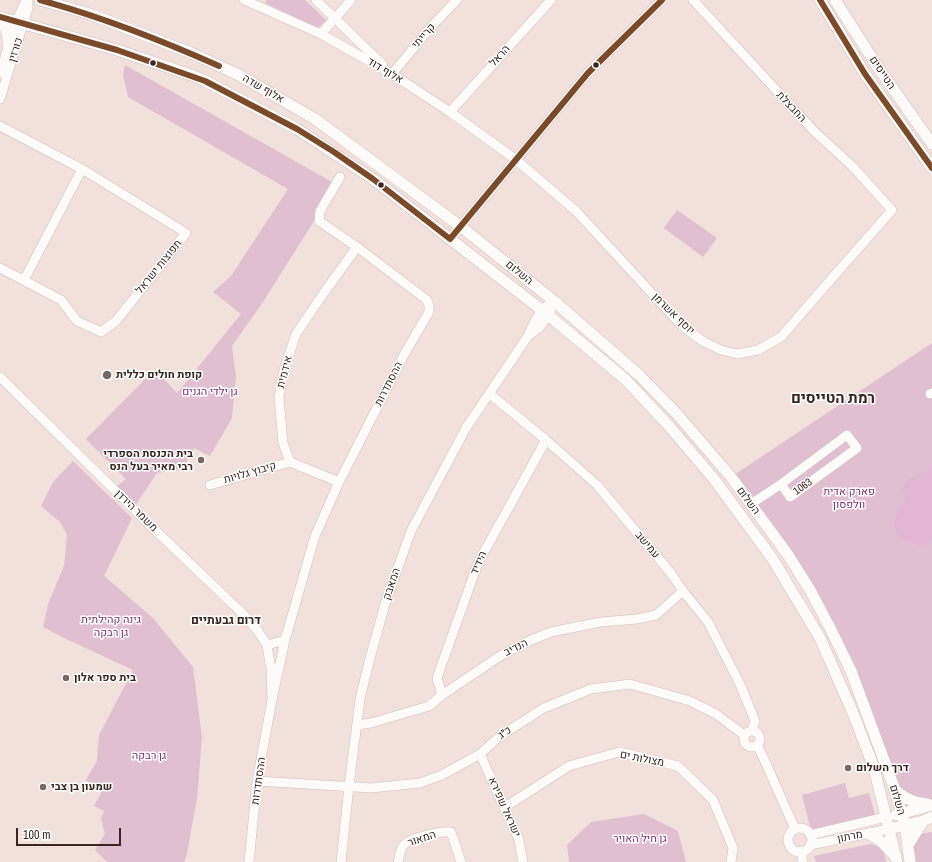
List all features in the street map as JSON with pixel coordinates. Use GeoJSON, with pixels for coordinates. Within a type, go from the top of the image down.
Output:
{"type":"FeatureCollection","features":[{"type":"Feature","properties":{"kind":"main road","name":"אלוף שדה"},"geometry":{"type":"LineString","coordinates":[[40,0],[90,14],[191,54],[236,74],[315,119],[460,226]]}},
{"type":"Feature","properties":{"kind":"main road","name":"הטייסים"},"geometry":{"type":"LineString","coordinates":[[820,0],[865,74],[932,168]]}},
{"type":"Feature","properties":{"kind":"main road","name":"הטייסים"},"geometry":{"type":"LineString","coordinates":[[835,0],[877,66],[932,144]]}},
{"type":"Feature","properties":{"kind":"main road","name":"אלוף שדה"},"geometry":{"type":"LineString","coordinates":[[0,17],[117,50],[205,81],[297,129],[334,152],[373,179],[450,239]]}},
{"type":"Feature","properties":{"kind":"main road"},"geometry":{"type":"LineString","coordinates":[[0,22],[6,28],[8,34],[8,45]]}},
{"type":"Feature","properties":{"kind":"main road","name":"השלום"},"geometry":{"type":"LineString","coordinates":[[460,226],[554,301],[639,375],[672,409],[731,477],[788,555],[810,590],[850,671],[895,790],[902,814],[910,862]]}},
{"type":"Feature","properties":{"kind":"main road","name":"השלום"},"geometry":{"type":"LineString","coordinates":[[450,239],[545,313],[625,379],[659,415],[714,478],[772,558],[820,638],[854,714],[874,768],[896,860]]}},
{"type":"Feature","properties":{"kind":"main road"},"geometry":{"type":"LineString","coordinates":[[895,790],[907,800],[932,805]]}},
{"type":"Feature","properties":{"kind":"main road"},"geometry":{"type":"LineString","coordinates":[[886,817],[932,805]]}},
{"type":"Feature","properties":{"kind":"main road"},"geometry":{"type":"LineString","coordinates":[[889,829],[928,819]]}},
{"type":"Feature","properties":{"kind":"main road"},"geometry":{"type":"LineString","coordinates":[[908,845],[928,819]]}},
{"type":"Feature","properties":{"kind":"main road"},"geometry":{"type":"LineString","coordinates":[[869,834],[876,837],[896,860]]}},
{"type":"Feature","properties":{"kind":"street","name":"כורזין"},"geometry":{"type":"LineString","coordinates":[[0,99],[27,0]]}},
{"type":"Feature","properties":{"kind":"street","name":"אלוף דוד"},"geometry":{"type":"LineString","coordinates":[[244,0],[321,34],[392,74],[450,112],[515,159]]}},
{"type":"Feature","properties":{"kind":"street"},"geometry":{"type":"LineString","coordinates":[[316,0],[392,74]]}},
{"type":"Feature","properties":{"kind":"street"},"geometry":{"type":"LineString","coordinates":[[321,34],[351,0]]}},
{"type":"Feature","properties":{"kind":"street","name":"קרייתי"},"geometry":{"type":"LineString","coordinates":[[392,74],[457,0]]}},
{"type":"Feature","properties":{"kind":"street","name":"הראל"},"geometry":{"type":"LineString","coordinates":[[450,112],[551,0]]}},
{"type":"Feature","properties":{"kind":"street"},"geometry":{"type":"LineString","coordinates":[[450,239],[588,73],[662,0]]}},
{"type":"Feature","properties":{"kind":"street","name":"החבצלת"},"geometry":{"type":"LineString","coordinates":[[693,0],[814,131],[852,166],[892,210]]}},
{"type":"Feature","properties":{"kind":"street","name":"כורזין"},"geometry":{"type":"LineString","coordinates":[[0,73],[8,45],[20,23]]}},
{"type":"Feature","properties":{"kind":"street","name":"תפוצות ישראל"},"geometry":{"type":"LineString","coordinates":[[0,126],[82,169],[186,233],[116,321],[100,332],[77,321],[62,300],[0,268]]}},
{"type":"Feature","properties":{"kind":"street","name":"יוסף אשרמן"},"geometry":{"type":"LineString","coordinates":[[515,159],[576,211],[682,326],[704,342],[721,350],[737,354],[758,350],[781,337],[892,210]]}},
{"type":"Feature","properties":{"kind":"street"},"geometry":{"type":"LineString","coordinates":[[24,280],[82,169]]}},
{"type":"Feature","properties":{"kind":"street","name":"ההסתדרות"},"geometry":{"type":"LineString","coordinates":[[249,862],[258,781],[272,700],[285,640],[315,536],[339,482],[405,353],[429,312],[427,300],[357,247],[319,221],[320,211],[340,177]]}},
{"type":"Feature","properties":{"kind":"street","name":"אידמית"},"geometry":{"type":"LineString","coordinates":[[290,462],[283,443],[279,397],[284,370],[296,334],[357,247]]}},
{"type":"Feature","properties":{"kind":"street","name":"המאבק"},"geometry":{"type":"LineString","coordinates":[[341,862],[360,699],[385,604],[411,531],[466,428],[528,336],[534,322],[545,313],[547,305],[554,301]]}},
{"type":"Feature","properties":{"kind":"street","name":"משמר הירדן"},"geometry":{"type":"LineString","coordinates":[[1,378],[154,529],[242,612],[258,631],[267,650]]}},
{"type":"Feature","properties":{"kind":"street","name":"עמישב"},"geometry":{"type":"LineString","coordinates":[[490,394],[546,440],[597,485],[670,572],[708,622],[740,684],[755,721],[748,733]]}},
{"type":"Feature","properties":{"kind":"street","name":"1063"},"geometry":{"type":"LineString","coordinates":[[751,504],[781,484],[847,435],[857,448],[790,496],[781,484]]}},
{"type":"Feature","properties":{"kind":"street","name":"הידיד"},"geometry":{"type":"LineString","coordinates":[[442,695],[438,678],[478,562],[546,440]]}},
{"type":"Feature","properties":{"kind":"street"},"geometry":{"type":"LineString","coordinates":[[290,462],[339,482]]}},
{"type":"Feature","properties":{"kind":"street","name":"קיבוץ גלויות"},"geometry":{"type":"LineString","coordinates":[[210,485],[290,462]]}},
{"type":"Feature","properties":{"kind":"street","name":"הנדיב"},"geometry":{"type":"LineString","coordinates":[[356,725],[372,723],[429,706],[442,695],[500,656],[529,641],[551,632],[601,622],[637,619],[656,615],[683,591]]}},
{"type":"Feature","properties":{"kind":"street"},"geometry":{"type":"LineString","coordinates":[[267,650],[285,640]]}},
{"type":"Feature","properties":{"kind":"street"},"geometry":{"type":"LineString","coordinates":[[267,650],[283,651]]}},
{"type":"Feature","properties":{"kind":"street","name":"ההסתדרות"},"geometry":{"type":"LineString","coordinates":[[267,650],[271,669],[272,700]]}},
{"type":"Feature","properties":{"kind":"street","name":"כ\"ג"},"geometry":{"type":"LineString","coordinates":[[258,781],[371,788],[420,783],[442,775],[480,754],[500,736],[544,708],[591,689],[630,684],[690,701],[748,733]]}},
{"type":"Feature","properties":{"kind":"street"},"geometry":{"type":"LineString","coordinates":[[748,733],[757,733],[760,737],[760,742],[757,745],[753,747],[747,746],[744,741],[748,733]]}},
{"type":"Feature","properties":{"kind":"street"},"geometry":{"type":"LineString","coordinates":[[757,745],[795,829]]}},
{"type":"Feature","properties":{"kind":"street","name":"מצולות ים"},"geometry":{"type":"LineString","coordinates":[[505,807],[569,766],[619,752],[678,766],[713,800],[733,848],[731,862]]}},
{"type":"Feature","properties":{"kind":"street","name":"ישראל שפירא"},"geometry":{"type":"LineString","coordinates":[[480,754],[519,840],[524,862]]}},
{"type":"Feature","properties":{"kind":"street","name":"מרתון"},"geometry":{"type":"LineString","coordinates":[[810,840],[886,817]]}},
{"type":"Feature","properties":{"kind":"street"},"geometry":{"type":"LineString","coordinates":[[800,828],[804,829],[810,840],[806,850],[801,852],[794,850],[789,844],[788,837],[795,829],[800,828]]}},
{"type":"Feature","properties":{"kind":"street","name":"מרתון"},"geometry":{"type":"LineString","coordinates":[[810,840],[869,834],[889,829]]}},
{"type":"Feature","properties":{"kind":"street","name":"המאור"},"geometry":{"type":"LineString","coordinates":[[398,862],[403,845],[409,841],[443,832],[451,832],[461,862]]}},
{"type":"Feature","properties":{"kind":"street"},"geometry":{"type":"LineString","coordinates":[[801,852],[803,862]]}},
{"type":"Feature","properties":{"kind":"green space"},"geometry":{"type":"Polygon","coordinates":[[[267,0],[305,0],[326,20],[318,28],[265,3],[267,0]]]}},
{"type":"Feature","properties":{"kind":"green space","name":"גן ילדי הגנים"},"geometry":{"type":"Polygon","coordinates":[[[125,65],[332,182],[314,221],[263,302],[232,346],[236,377],[232,418],[210,456],[194,448],[183,469],[157,473],[135,506],[113,489],[126,479],[86,439],[155,369],[177,393],[241,314],[213,292],[231,276],[288,189],[128,97],[123,75],[125,65]]]}},
{"type":"Feature","properties":{"kind":"green space"},"geometry":{"type":"Polygon","coordinates":[[[677,210],[717,238],[703,257],[664,228],[677,210]]]}},
{"type":"Feature","properties":{"kind":"green space","name":"פארק אדית וולפסון"},"geometry":{"type":"Polygon","coordinates":[[[932,343],[932,805],[902,814],[831,630],[731,477],[932,343]]]}},
{"type":"Feature","properties":{"kind":"green space","name":"גן רבקה"},"geometry":{"type":"Polygon","coordinates":[[[73,461],[132,518],[104,576],[153,618],[193,667],[202,738],[197,799],[184,862],[107,862],[95,850],[105,834],[101,819],[104,811],[94,806],[102,791],[86,780],[97,761],[99,735],[133,670],[43,627],[48,604],[64,566],[67,535],[60,522],[41,506],[53,482],[73,461]]]}},
{"type":"Feature","properties":{"kind":"green space"},"geometry":{"type":"Polygon","coordinates":[[[845,783],[849,798],[869,793],[875,815],[811,831],[802,795],[845,783]]]}},
{"type":"Feature","properties":{"kind":"green space","name":"גן חיל האויר"},"geometry":{"type":"Polygon","coordinates":[[[644,814],[678,831],[686,862],[569,862],[567,845],[591,822],[644,814]]]}},
{"type":"Feature","properties":{"kind":"green space"},"geometry":{"type":"Polygon","coordinates":[[[932,832],[932,862],[916,862],[912,835],[932,832]]]}},
{"type":"Feature","properties":{"kind":"green space"},"geometry":{"type":"Polygon","coordinates":[[[870,844],[877,846],[881,850],[886,862],[816,862],[814,856],[870,844]]]}},
{"type":"Feature","properties":{"kind":"shaded area"},"geometry":{"type":"Polygon","coordinates":[[[932,463],[932,535],[931,542],[924,547],[900,538],[894,526],[898,510],[905,501],[902,489],[904,485],[912,477],[928,471],[932,463]]]}},
{"type":"Feature","properties":{"kind":"transit line"},"geometry":{"type":"LineString","coordinates":[[40,0],[131,30],[219,66]]}},
{"type":"Feature","properties":{"kind":"transit line"},"geometry":{"type":"LineString","coordinates":[[0,17],[117,50],[205,81],[297,129],[334,152],[373,179],[450,239],[588,73],[662,0]]}},
{"type":"Feature","properties":{"kind":"transit line"},"geometry":{"type":"LineString","coordinates":[[820,0],[865,74],[932,168]]}},
{"type":"Feature","properties":{"kind":"place","name":"קופת חולים כללית"},"geometry":{"type":"Point","coordinates":[107,375]}},
{"type":"Feature","properties":{"kind":"place","name":"בית הכנסת הספרדי רבי מאיר בעל הנס"},"geometry":{"type":"Point","coordinates":[201,460]}},
{"type":"Feature","properties":{"kind":"place","name":"בית ספר אלון"},"geometry":{"type":"Point","coordinates":[66,678]}},
{"type":"Feature","properties":{"kind":"place","name":"דרך השלום"},"geometry":{"type":"Point","coordinates":[848,768]}},
{"type":"Feature","properties":{"kind":"place","name":"שמעון בן צבי"},"geometry":{"type":"Point","coordinates":[43,787]}},
{"type":"Feature","properties":{"kind":"district","name":"רמת הטייסים"},"geometry":{"type":"Point","coordinates":[833,399]}},
{"type":"Feature","properties":{"kind":"district","name":"דרום גבעתיים"},"geometry":{"type":"Point","coordinates":[226,621]}},
{"type":"Feature","properties":{"kind":"park label","name":"גינה קהילתית גן רבקה"},"geometry":{"type":"Point","coordinates":[111,626]}}]}
